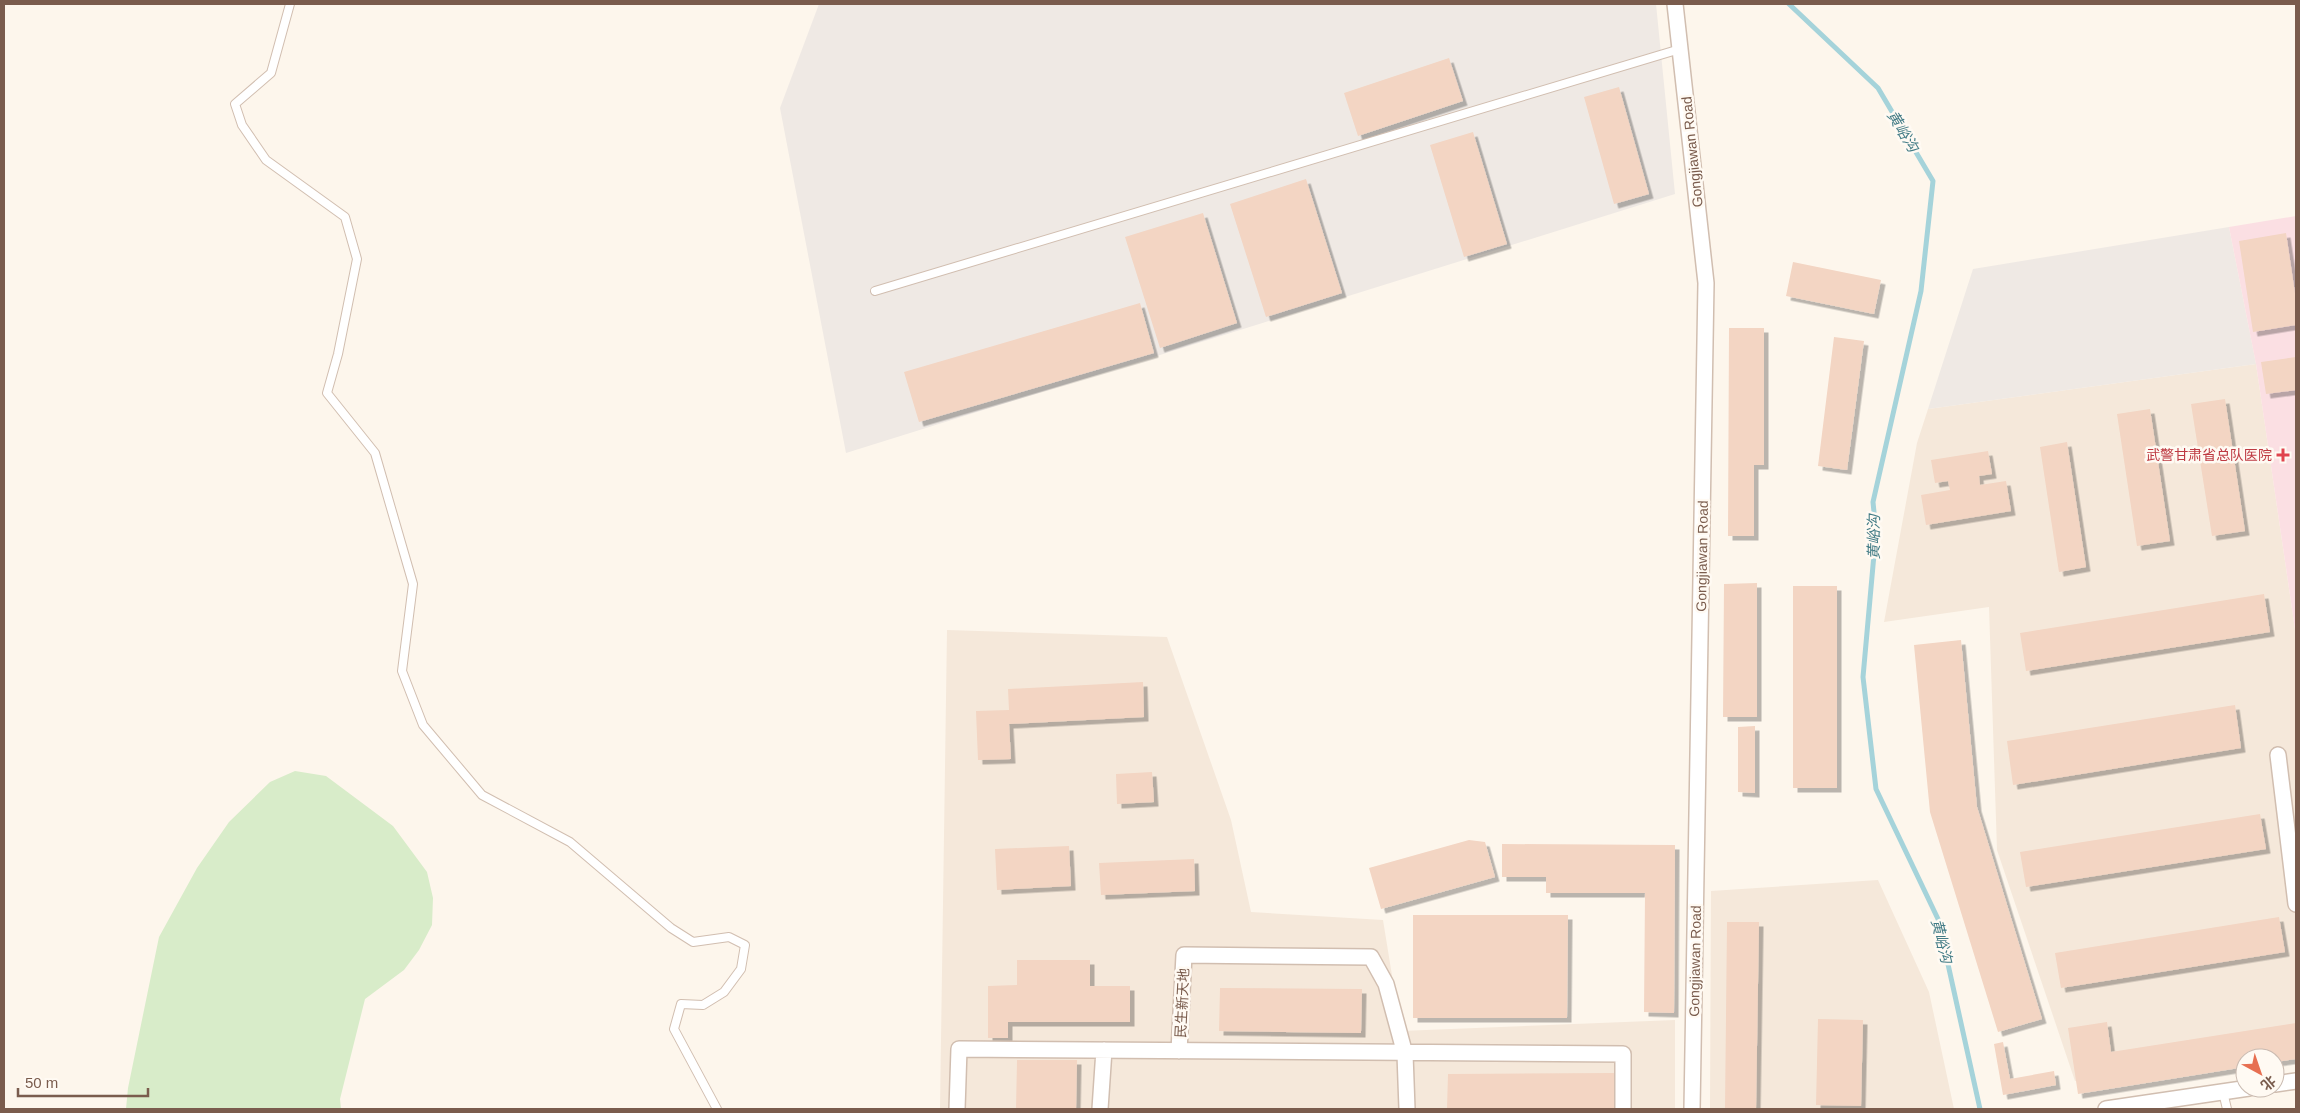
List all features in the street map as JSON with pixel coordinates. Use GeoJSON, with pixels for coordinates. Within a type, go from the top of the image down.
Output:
{"type":"FeatureCollection","features":[{"type":"Feature","properties":{"kind":"street","name":"Gongjiawan Road"},"geometry":{"type":"LineString","coordinates":[[1675,4],[1706,283],[1692,1109]]}},
{"type":"Feature","properties":{"kind":"street"},"geometry":{"type":"LineString","coordinates":[[2278,755],[2296,904]]}},
{"type":"Feature","properties":{"kind":"street","name":"民生新天地"},"geometry":{"type":"LineString","coordinates":[[1179,1051],[1184,955],[1371,958],[1386,984],[1405,1054]]}},
{"type":"Feature","properties":{"kind":"street"},"geometry":{"type":"LineString","coordinates":[[957,1109],[959,1048],[1405,1054],[1622,1054],[1623,1109]]}},
{"type":"Feature","properties":{"kind":"street"},"geometry":{"type":"LineString","coordinates":[[1100,1109],[1104,1050]]}},
{"type":"Feature","properties":{"kind":"street"},"geometry":{"type":"LineString","coordinates":[[1405,1054],[1407,1109]]}},
{"type":"Feature","properties":{"kind":"street"},"geometry":{"type":"LineString","coordinates":[[2110,1109],[2235,1090]]}},
{"type":"Feature","properties":{"kind":"lane"},"geometry":{"type":"LineString","coordinates":[[290,4],[271,73],[235,104],[242,125],[266,160],[345,217],[357,259],[338,354],[326,393],[375,452],[413,584],[402,671],[422,726],[482,795],[570,842],[671,928],[693,942],[728,937],[745,945],[741,969],[724,992],[703,1004],[681,1004],[674,1029],[717,1109]]}},
{"type":"Feature","properties":{"kind":"lane"},"geometry":{"type":"LineString","coordinates":[[875,291],[1680,49]]}},
{"type":"Feature","properties":{"kind":"lane"},"geometry":{"type":"LineString","coordinates":[[2223,1092],[2227,1109]]}},
{"type":"Feature","properties":{"kind":"shaded area"},"geometry":{"type":"Polygon","coordinates":[[[819,4],[1656,4],[1675,194],[846,453],[780,108],[819,4]]]}},
{"type":"Feature","properties":{"kind":"shaded area","name":"武警甘肃省总队医院"},"geometry":{"type":"Polygon","coordinates":[[[2296,216],[2296,636],[2256,364],[2229,227],[2296,216]]]}},
{"type":"Feature","properties":{"kind":"shaded area"},"geometry":{"type":"Polygon","coordinates":[[[2229,227],[2256,364],[1928,409],[1973,269],[2229,227]]]}},
{"type":"Feature","properties":{"kind":"shaded area"},"geometry":{"type":"Polygon","coordinates":[[[2256,364],[2296,636],[2296,1048],[2285,1050],[2285,1048],[2235,1048],[2235,1057],[2075,1081],[1997,850],[1989,607],[1884,622],[1917,443],[1928,409],[2256,364]]]}},
{"type":"Feature","properties":{"kind":"shaded area"},"geometry":{"type":"Polygon","coordinates":[[[947,630],[1167,637],[1231,820],[1251,912],[1383,920],[1401,1031],[1675,1020],[1675,1109],[940,1109],[947,630]]]}},
{"type":"Feature","properties":{"kind":"shaded area"},"geometry":{"type":"Polygon","coordinates":[[[1878,880],[1929,992],[1954,1109],[1710,1109],[1711,891],[1878,880]]]}},
{"type":"Feature","properties":{"kind":"green space"},"geometry":{"type":"Polygon","coordinates":[[[295,771],[326,776],[393,826],[427,872],[433,898],[432,925],[419,950],[404,970],[365,999],[340,1099],[341,1109],[126,1109],[128,1088],[159,937],[197,868],[229,822],[270,782],[295,771]]]}},
{"type":"Feature","properties":{"kind":"building"},"geometry":{"type":"Polygon","coordinates":[[[1449,58],[1463,101],[1358,136],[1344,93],[1449,58]]]}},
{"type":"Feature","properties":{"kind":"building"},"geometry":{"type":"Polygon","coordinates":[[[1619,87],[1649,194],[1614,204],[1584,97],[1619,87]]]}},
{"type":"Feature","properties":{"kind":"building"},"geometry":{"type":"Polygon","coordinates":[[[1473,132],[1507,244],[1464,257],[1430,145],[1473,132]]]}},
{"type":"Feature","properties":{"kind":"building"},"geometry":{"type":"Polygon","coordinates":[[[1306,179],[1342,293],[1266,317],[1230,204],[1306,179]]]}},
{"type":"Feature","properties":{"kind":"building"},"geometry":{"type":"Polygon","coordinates":[[[1203,213],[1237,323],[1160,348],[1125,237],[1203,213]]]}},
{"type":"Feature","properties":{"kind":"building"},"geometry":{"type":"Polygon","coordinates":[[[2286,233],[2296,300],[2296,325],[2253,332],[2239,241],[2286,233]]]}},
{"type":"Feature","properties":{"kind":"building"},"geometry":{"type":"Polygon","coordinates":[[[1793,262],[1881,280],[1874,314],[1786,296],[1793,262]]]}},
{"type":"Feature","properties":{"kind":"building"},"geometry":{"type":"Polygon","coordinates":[[[1140,303],[1154,353],[919,422],[904,372],[1140,303]]]}},
{"type":"Feature","properties":{"kind":"building"},"geometry":{"type":"Polygon","coordinates":[[[1729,328],[1764,328],[1764,465],[1754,465],[1754,536],[1728,536],[1729,328]]]}},
{"type":"Feature","properties":{"kind":"building"},"geometry":{"type":"Polygon","coordinates":[[[1834,337],[1864,341],[1847,470],[1818,466],[1834,337]]]}},
{"type":"Feature","properties":{"kind":"building"},"geometry":{"type":"Polygon","coordinates":[[[2296,357],[2296,390],[2266,394],[2261,362],[2296,357]]]}},
{"type":"Feature","properties":{"kind":"building"},"geometry":{"type":"Polygon","coordinates":[[[2225,399],[2245,531],[2212,536],[2191,404],[2225,399]]]}},
{"type":"Feature","properties":{"kind":"building"},"geometry":{"type":"Polygon","coordinates":[[[2150,409],[2170,541],[2137,546],[2117,414],[2150,409]]]}},
{"type":"Feature","properties":{"kind":"building"},"geometry":{"type":"Polygon","coordinates":[[[2067,442],[2086,567],[2059,572],[2040,447],[2067,442]]]}},
{"type":"Feature","properties":{"kind":"building"},"geometry":{"type":"Polygon","coordinates":[[[1988,451],[1992,474],[1979,476],[1980,485],[2006,481],[2011,511],[1926,525],[1921,495],[1950,490],[1948,481],[1935,483],[1931,460],[1988,451]]]}},
{"type":"Feature","properties":{"kind":"building"},"geometry":{"type":"Polygon","coordinates":[[[1757,583],[1757,717],[1723,717],[1724,584],[1757,583]]]}},
{"type":"Feature","properties":{"kind":"building"},"geometry":{"type":"Polygon","coordinates":[[[1793,586],[1837,586],[1837,788],[1793,788],[1793,586]]]}},
{"type":"Feature","properties":{"kind":"building"},"geometry":{"type":"Polygon","coordinates":[[[2264,594],[2270,632],[2026,671],[2020,633],[2264,594]]]}},
{"type":"Feature","properties":{"kind":"building"},"geometry":{"type":"Polygon","coordinates":[[[1961,640],[1977,807],[2042,1019],[1998,1032],[1930,812],[1914,645],[1961,640]]]}},
{"type":"Feature","properties":{"kind":"building"},"geometry":{"type":"Polygon","coordinates":[[[1143,682],[1144,717],[1009,724],[1011,759],[978,760],[976,711],[1009,710],[1008,689],[1143,682]]]}},
{"type":"Feature","properties":{"kind":"building"},"geometry":{"type":"Polygon","coordinates":[[[2235,705],[2241,748],[2013,785],[2007,741],[2235,705]]]}},
{"type":"Feature","properties":{"kind":"building"},"geometry":{"type":"Polygon","coordinates":[[[1755,726],[1755,793],[1738,792],[1738,727],[1755,726]]]}},
{"type":"Feature","properties":{"kind":"building"},"geometry":{"type":"Polygon","coordinates":[[[1152,772],[1154,802],[1117,804],[1116,774],[1152,772]]]}},
{"type":"Feature","properties":{"kind":"building"},"geometry":{"type":"Polygon","coordinates":[[[2260,814],[2266,849],[2026,887],[2020,852],[2260,814]]]}},
{"type":"Feature","properties":{"kind":"building"},"geometry":{"type":"Polygon","coordinates":[[[1469,840],[1485,842],[1495,877],[1381,909],[1369,868],[1469,840]]]}},
{"type":"Feature","properties":{"kind":"building"},"geometry":{"type":"Polygon","coordinates":[[[1502,844],[1675,845],[1674,1013],[1644,1012],[1645,893],[1546,893],[1546,877],[1502,877],[1502,844]]]}},
{"type":"Feature","properties":{"kind":"building"},"geometry":{"type":"Polygon","coordinates":[[[1069,846],[1071,886],[997,890],[995,849],[1069,846]]]}},
{"type":"Feature","properties":{"kind":"building"},"geometry":{"type":"Polygon","coordinates":[[[1194,859],[1195,891],[1101,895],[1099,863],[1194,859]]]}},
{"type":"Feature","properties":{"kind":"building"},"geometry":{"type":"Polygon","coordinates":[[[1413,915],[1568,915],[1567,1018],[1413,1018],[1413,915]]]}},
{"type":"Feature","properties":{"kind":"building"},"geometry":{"type":"Polygon","coordinates":[[[2279,917],[2285,952],[2061,988],[2055,953],[2279,917]]]}},
{"type":"Feature","properties":{"kind":"building"},"geometry":{"type":"Polygon","coordinates":[[[1727,922],[1759,922],[1756,1109],[1725,1109],[1727,922]]]}},
{"type":"Feature","properties":{"kind":"building"},"geometry":{"type":"Polygon","coordinates":[[[1017,960],[1090,960],[1090,986],[1130,986],[1130,1022],[1008,1022],[1008,1038],[988,1038],[988,986],[1017,985],[1017,960]]]}},
{"type":"Feature","properties":{"kind":"building"},"geometry":{"type":"Polygon","coordinates":[[[1220,988],[1362,989],[1361,1033],[1219,1031],[1220,988]]]}},
{"type":"Feature","properties":{"kind":"building"},"geometry":{"type":"Polygon","coordinates":[[[1818,1019],[1863,1020],[1861,1106],[1816,1105],[1818,1019]]]}},
{"type":"Feature","properties":{"kind":"building"},"geometry":{"type":"Polygon","coordinates":[[[2107,1022],[2111,1052],[2296,1023],[2296,1059],[2285,1061],[2285,1048],[2235,1048],[2235,1069],[2078,1094],[2068,1028],[2107,1022]]]}},
{"type":"Feature","properties":{"kind":"building"},"geometry":{"type":"Polygon","coordinates":[[[2003,1042],[2010,1079],[2054,1071],[2056,1085],[2003,1095],[1994,1044],[2003,1042]]]}},
{"type":"Feature","properties":{"kind":"building"},"geometry":{"type":"Polygon","coordinates":[[[1017,1060],[1077,1060],[1076,1109],[1016,1109],[1017,1060]]]}},
{"type":"Feature","properties":{"kind":"building"},"geometry":{"type":"Polygon","coordinates":[[[1614,1073],[1614,1109],[1447,1109],[1448,1074],[1614,1073]]]}},
{"type":"Feature","properties":{"kind":"waterway","name":"黄峪沟"},"geometry":{"type":"LineString","coordinates":[[1789,4],[1878,88],[1933,181],[1921,291],[1873,502],[1876,532],[1863,677],[1876,789],[1938,919],[1980,1109]]}},
{"type":"Feature","properties":{"kind":"place","name":"武警甘肃省总队医院"},"geometry":{"type":"Point","coordinates":[2283,455]}}]}
